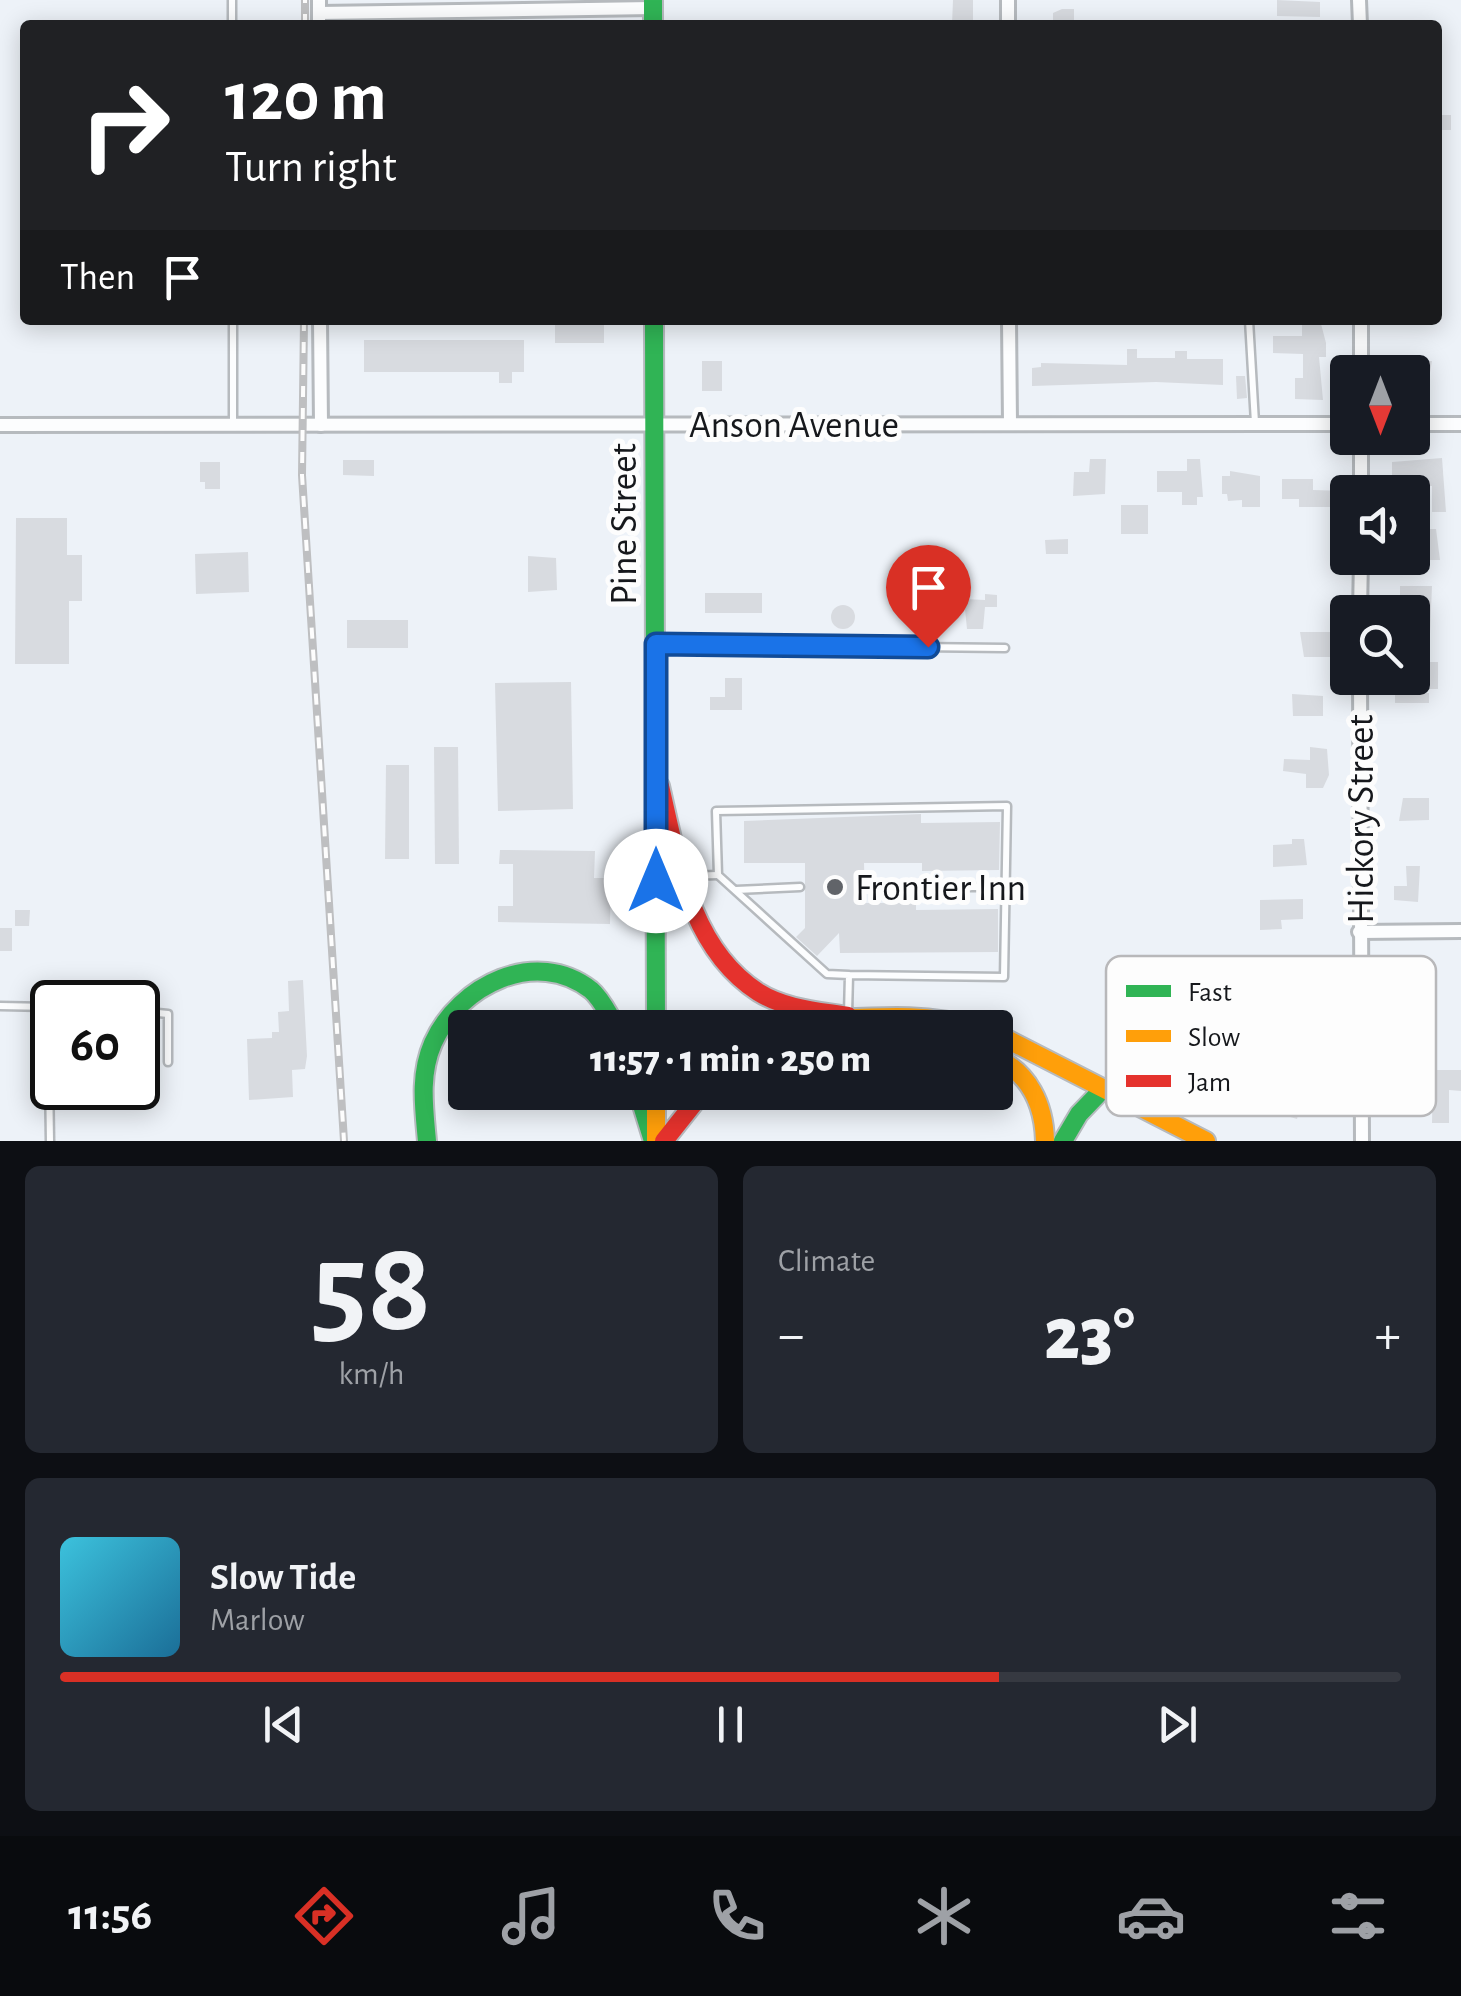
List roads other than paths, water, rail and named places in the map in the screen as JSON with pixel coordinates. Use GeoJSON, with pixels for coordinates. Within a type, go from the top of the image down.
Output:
{"type":"FeatureCollection","features":[{"type":"Feature","properties":{"kind":"main road","name":"Pine Street"},"geometry":{"type":"LineString","coordinates":[[654,325],[658,1010]]}},
{"type":"Feature","properties":{"kind":"main road"},"geometry":{"type":"LineString","coordinates":[[656,771],[682,876],[703,935],[726,966],[758,990],[806,1010]]}},
{"type":"Feature","properties":{"kind":"main road"},"geometry":{"type":"LineString","coordinates":[[454,1010],[462,999],[490,980],[526,971],[567,976],[592,989],[605,1010]]}},
{"type":"Feature","properties":{"kind":"main road"},"geometry":{"type":"LineString","coordinates":[[427,1141],[420,1099],[428,1048],[448,1019]]}},
{"type":"Feature","properties":{"kind":"main road"},"geometry":{"type":"LineString","coordinates":[[1013,1043],[1104,1088],[1078,1114],[1063,1141]]}},
{"type":"Feature","properties":{"kind":"main road"},"geometry":{"type":"LineString","coordinates":[[1013,1068],[1024,1076],[1034,1092],[1045,1141]]}},
{"type":"Feature","properties":{"kind":"main road"},"geometry":{"type":"LineString","coordinates":[[644,1110],[654,1141]]}},
{"type":"Feature","properties":{"kind":"main road"},"geometry":{"type":"LineString","coordinates":[[654,1141],[655,1110]]}},
{"type":"Feature","properties":{"kind":"main road"},"geometry":{"type":"LineString","coordinates":[[664,1141],[688,1110]]}},
{"type":"Feature","properties":{"kind":"main road"},"geometry":{"type":"LineString","coordinates":[[1158,1116],[1206,1141]]}},
{"type":"Feature","properties":{"kind":"street"},"geometry":{"type":"LineString","coordinates":[[319,13],[654,11]]}},
{"type":"Feature","properties":{"kind":"street"},"geometry":{"type":"LineString","coordinates":[[320,325],[321,425]]}},
{"type":"Feature","properties":{"kind":"street"},"geometry":{"type":"LineString","coordinates":[[1009,325],[1010,424]]}},
{"type":"Feature","properties":{"kind":"street"},"geometry":{"type":"LineString","coordinates":[[1361,325],[1361,355]]}},
{"type":"Feature","properties":{"kind":"street","name":"Anson Avenue"},"geometry":{"type":"LineString","coordinates":[[0,424],[1330,424]]}},
{"type":"Feature","properties":{"kind":"street"},"geometry":{"type":"LineString","coordinates":[[1430,424],[1461,424]]}},
{"type":"Feature","properties":{"kind":"street","name":"Hickory Street"},"geometry":{"type":"LineString","coordinates":[[1359,956],[1360,695]]}},
{"type":"Feature","properties":{"kind":"street"},"geometry":{"type":"LineString","coordinates":[[1359,932],[1461,931]]}},
{"type":"Feature","properties":{"kind":"street","name":"Hickory Street"},"geometry":{"type":"LineString","coordinates":[[1362,1116],[1362,1141]]}},
{"type":"Feature","properties":{"kind":"lane"},"geometry":{"type":"LineString","coordinates":[[232,325],[233,424]]}},
{"type":"Feature","properties":{"kind":"lane"},"geometry":{"type":"LineString","coordinates":[[1249,325],[1256,424]]}},
{"type":"Feature","properties":{"kind":"lane"},"geometry":{"type":"LineString","coordinates":[[656,644],[1006,648]]}},
{"type":"Feature","properties":{"kind":"lane"},"geometry":{"type":"LineString","coordinates":[[682,876],[718,875],[827,974],[1004,977],[1007,806],[716,811],[718,875]]}},
{"type":"Feature","properties":{"kind":"lane"},"geometry":{"type":"LineString","coordinates":[[736,890],[800,887]]}},
{"type":"Feature","properties":{"kind":"lane"},"geometry":{"type":"LineString","coordinates":[[940,887],[1006,887]]}},
{"type":"Feature","properties":{"kind":"lane"},"geometry":{"type":"LineString","coordinates":[[848,1010],[849,974]]}},
{"type":"Feature","properties":{"kind":"lane"},"geometry":{"type":"LineString","coordinates":[[0,1006],[30,1007]]}},
{"type":"Feature","properties":{"kind":"lane"},"geometry":{"type":"LineString","coordinates":[[160,1013],[168,1014],[168,1062]]}},
{"type":"Feature","properties":{"kind":"lane"},"geometry":{"type":"LineString","coordinates":[[50,1110],[50,1141]]}},
{"type":"Feature","properties":{"kind":"railway"},"geometry":{"type":"LineString","coordinates":[[305,0],[305,20]]}},
{"type":"Feature","properties":{"kind":"railway"},"geometry":{"type":"LineString","coordinates":[[304,325],[302,475],[344,1141]]}},
{"type":"Feature","properties":{"kind":"place","name":"Frontier Inn"},"geometry":{"type":"Point","coordinates":[835,887]}}]}
